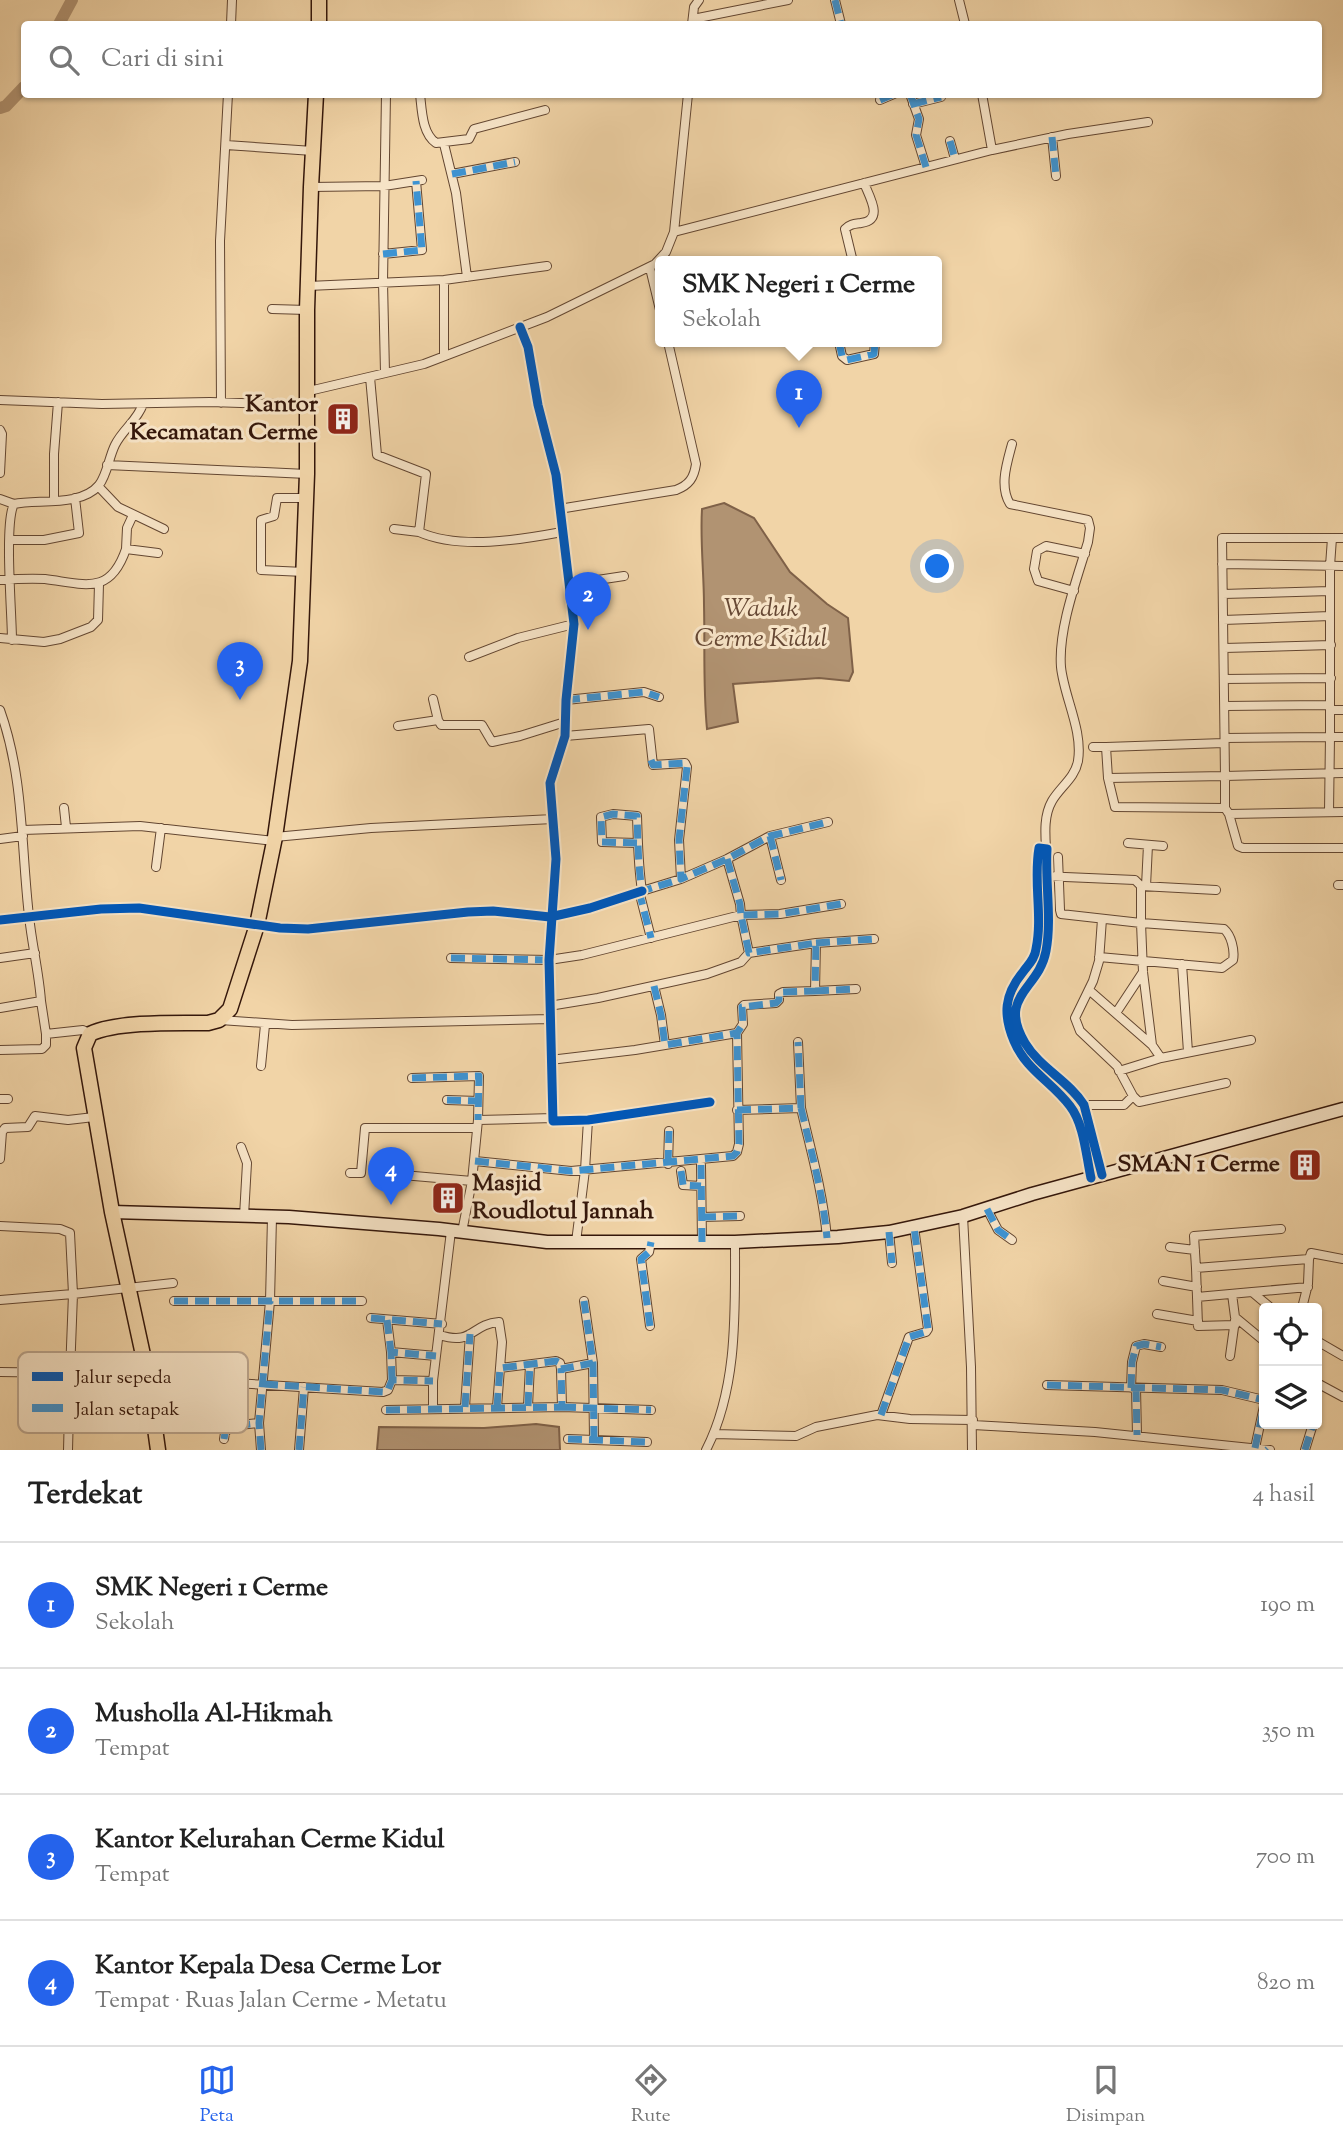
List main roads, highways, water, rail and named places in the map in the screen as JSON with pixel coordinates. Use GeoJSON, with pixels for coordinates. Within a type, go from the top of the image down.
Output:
{"type":"FeatureCollection","features":[{"type":"Feature","properties":{"kind":"highway"},"geometry":{"type":"LineString","coordinates":[[319,0],[319,21]]}},
{"type":"Feature","properties":{"kind":"highway"},"geometry":{"type":"LineString","coordinates":[[142,1352],[112,1212],[84,1048],[90,1034],[116,1027],[208,1023],[219,1020],[230,1009],[235,998],[257,925],[275,839],[300,662],[307,498],[310,187],[316,98]]}},
{"type":"Feature","properties":{"kind":"main road"},"geometry":{"type":"LineString","coordinates":[[112,1212],[272,1217],[457,1231],[547,1242],[735,1242],[827,1238],[889,1232],[963,1216],[1097,1176],[1343,1109]]}},
{"type":"Feature","properties":{"kind":"water","name":"Waduk Cerme Kidul"},"geometry":{"type":"Polygon","coordinates":[[[724,503],[754,518],[790,572],[848,618],[853,672],[849,681],[819,678],[733,684],[738,722],[707,729],[702,509],[724,503]]]}},
{"type":"Feature","properties":{"kind":"water"},"geometry":{"type":"Polygon","coordinates":[[[536,1424],[559,1427],[560,1450],[377,1450],[379,1427],[484,1428],[536,1424]]]}},
{"type":"Feature","properties":{"kind":"waterway"},"geometry":{"type":"LineString","coordinates":[[61,21],[72,0]]}},
{"type":"Feature","properties":{"kind":"waterway"},"geometry":{"type":"LineString","coordinates":[[0,108],[6,106],[21,90]]}},
{"type":"Feature","properties":{"kind":"place","name":"Kantor Kecamatan Cerme"},"geometry":{"type":"Point","coordinates":[343,419]}},
{"type":"Feature","properties":{"kind":"place","name":"SMK Negeri 1 Cerme"},"geometry":{"type":"Point","coordinates":[799,428]}},
{"type":"Feature","properties":{"kind":"place","name":"Musholla Al-Hikmah"},"geometry":{"type":"Point","coordinates":[588,630]}},
{"type":"Feature","properties":{"kind":"place","name":"Kantor Kelurahan Cerme Kidul"},"geometry":{"type":"Point","coordinates":[240,700]}},
{"type":"Feature","properties":{"kind":"place","name":"SMAN 1 Cerme"},"geometry":{"type":"Point","coordinates":[1305,1165]}},
{"type":"Feature","properties":{"kind":"place","name":"Masjid Roudlotul Jannah"},"geometry":{"type":"Point","coordinates":[448,1198]}},
{"type":"Feature","properties":{"kind":"place","name":"Kantor Kepala Desa Cerme Lor"},"geometry":{"type":"Point","coordinates":[391,1205]}}]}
